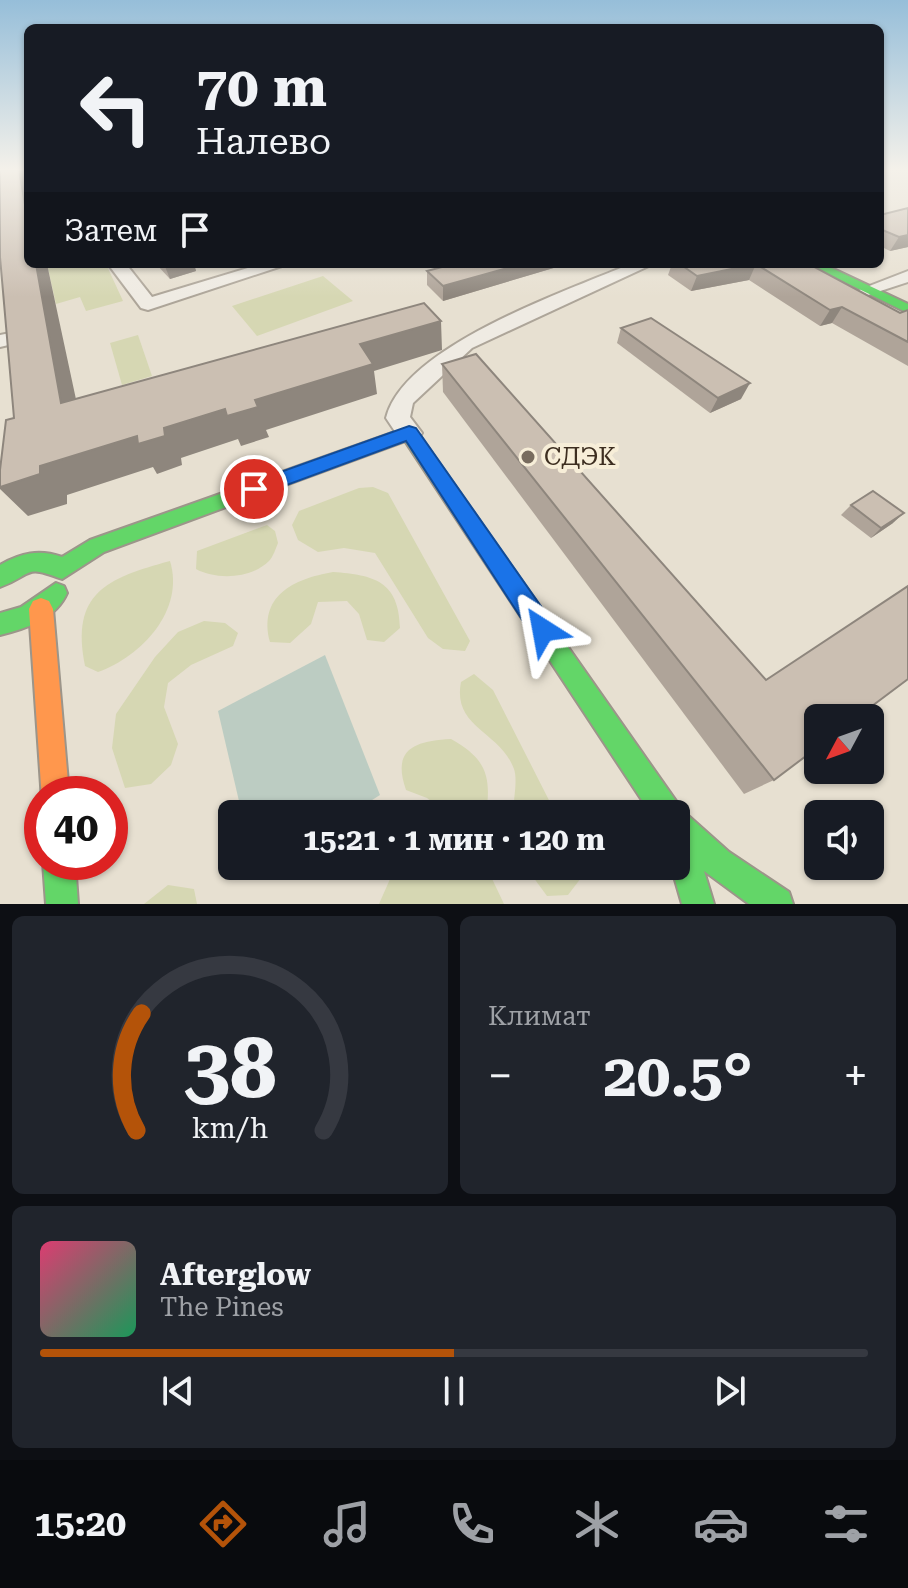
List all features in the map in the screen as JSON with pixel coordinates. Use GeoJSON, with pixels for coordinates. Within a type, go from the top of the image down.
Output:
{"type":"FeatureCollection","features":[{"type":"Feature","properties":{"kind":"street"},"geometry":{"type":"LineString","coordinates":[[120,268],[148,304],[266,268]]}},
{"type":"Feature","properties":{"kind":"street"},"geometry":{"type":"LineString","coordinates":[[635,268],[465,344],[402,400],[397,409],[398,418],[659,800]]}},
{"type":"Feature","properties":{"kind":"street"},"geometry":{"type":"LineString","coordinates":[[822,268],[908,309]]}},
{"type":"Feature","properties":{"kind":"street"},"geometry":{"type":"LineString","coordinates":[[868,290],[908,276]]}},
{"type":"Feature","properties":{"kind":"street"},"geometry":{"type":"LineString","coordinates":[[62,569],[97,546],[409,433]]}},
{"type":"Feature","properties":{"kind":"street"},"geometry":{"type":"LineString","coordinates":[[0,577],[36,560],[47,559],[62,569]]}},
{"type":"Feature","properties":{"kind":"street"},"geometry":{"type":"LineString","coordinates":[[0,624],[13,623],[41,609],[60,588],[62,569]]}},
{"type":"Feature","properties":{"kind":"street"},"geometry":{"type":"LineString","coordinates":[[41,609],[53,776]]}},
{"type":"Feature","properties":{"kind":"street"},"geometry":{"type":"LineString","coordinates":[[690,836],[718,863],[777,904]]}},
{"type":"Feature","properties":{"kind":"street"},"geometry":{"type":"LineString","coordinates":[[690,878],[698,904]]}},
{"type":"Feature","properties":{"kind":"street"},"geometry":{"type":"LineString","coordinates":[[60,880],[62,904]]}},
{"type":"Feature","properties":{"kind":"green space"},"geometry":{"type":"Polygon","coordinates":[[[48,268],[108,268],[123,301],[86,311],[80,297],[56,304],[48,268]]]}},
{"type":"Feature","properties":{"kind":"green space"},"geometry":{"type":"Polygon","coordinates":[[[323,276],[353,301],[257,336],[232,306],[323,276]]]}},
{"type":"Feature","properties":{"kind":"green space"},"geometry":{"type":"Polygon","coordinates":[[[138,335],[152,376],[122,385],[110,343],[138,335]]]}},
{"type":"Feature","properties":{"kind":"green space"},"geometry":{"type":"Polygon","coordinates":[[[373,487],[388,493],[470,641],[465,651],[443,649],[428,638],[375,553],[344,548],[318,552],[298,540],[292,525],[299,511],[359,488],[373,487]]]}},
{"type":"Feature","properties":{"kind":"green space"},"geometry":{"type":"Polygon","coordinates":[[[267,525],[275,531],[278,543],[262,567],[233,576],[213,575],[196,569],[197,551],[267,525]]]}},
{"type":"Feature","properties":{"kind":"green space"},"geometry":{"type":"Polygon","coordinates":[[[170,561],[173,579],[171,597],[156,629],[130,655],[114,665],[98,672],[85,666],[83,621],[98,592],[128,574],[170,561]]]}},
{"type":"Feature","properties":{"kind":"green space"},"geometry":{"type":"Polygon","coordinates":[[[333,572],[361,575],[382,584],[395,600],[400,628],[384,642],[367,640],[359,614],[347,601],[318,602],[311,624],[290,643],[270,642],[269,613],[282,592],[305,579],[333,572]]]}},
{"type":"Feature","properties":{"kind":"green space"},"geometry":{"type":"Polygon","coordinates":[[[204,621],[225,623],[238,633],[233,646],[191,665],[168,683],[164,707],[178,744],[171,765],[151,784],[128,788],[128,776],[121,776],[112,748],[116,714],[155,657],[178,632],[204,621]]]}},
{"type":"Feature","properties":{"kind":"green space"},"geometry":{"type":"Polygon","coordinates":[[[474,674],[493,690],[549,800],[514,800],[514,769],[499,746],[470,720],[460,697],[461,682],[474,674]]]}},
{"type":"Feature","properties":{"kind":"green space"},"geometry":{"type":"Polygon","coordinates":[[[451,739],[472,753],[484,769],[488,800],[430,800],[406,790],[402,776],[404,757],[416,745],[451,739]]]}},
{"type":"Feature","properties":{"kind":"green space"},"geometry":{"type":"Polygon","coordinates":[[[390,880],[493,880],[504,904],[379,904],[390,880]]]}},
{"type":"Feature","properties":{"kind":"green space"},"geometry":{"type":"Polygon","coordinates":[[[535,880],[579,880],[568,895],[547,896],[535,880]]]}},
{"type":"Feature","properties":{"kind":"green space"},"geometry":{"type":"Polygon","coordinates":[[[168,885],[194,889],[197,904],[144,904],[168,885]]]}},
{"type":"Feature","properties":{"kind":"shaded area"},"geometry":{"type":"Polygon","coordinates":[[[325,655],[380,795],[372,800],[239,800],[218,711],[325,655]]]}},
{"type":"Feature","properties":{"kind":"building"},"geometry":{"type":"Polygon","coordinates":[[[0,212],[24,212],[24,268],[37,268],[61,403],[424,303],[441,321],[360,344],[373,364],[255,400],[258,407],[227,416],[225,409],[164,428],[165,436],[138,444],[137,436],[40,466],[40,474],[0,487],[6,420],[14,418],[0,257],[0,212]]]}},
{"type":"Feature","properties":{"kind":"building"},"geometry":{"type":"Polygon","coordinates":[[[908,212],[908,235],[899,237],[884,231],[884,214],[908,212]]]}},
{"type":"Feature","properties":{"kind":"building"},"geometry":{"type":"Polygon","coordinates":[[[438,268],[508,268],[443,286],[427,271],[438,268]]]}},
{"type":"Feature","properties":{"kind":"building"},"geometry":{"type":"Polygon","coordinates":[[[686,268],[736,268],[697,276],[686,268]]]}},
{"type":"Feature","properties":{"kind":"building"},"geometry":{"type":"Polygon","coordinates":[[[762,268],[816,268],[900,313],[908,310],[908,342],[842,307],[830,310],[762,268]]]}},
{"type":"Feature","properties":{"kind":"building"},"geometry":{"type":"Polygon","coordinates":[[[651,318],[750,383],[718,398],[621,328],[651,318]]]}},
{"type":"Feature","properties":{"kind":"building"},"geometry":{"type":"Polygon","coordinates":[[[476,354],[766,680],[908,586],[908,679],[875,704],[804,704],[804,758],[774,780],[442,364],[476,354]]]}},
{"type":"Feature","properties":{"kind":"building"},"geometry":{"type":"Polygon","coordinates":[[[873,491],[904,513],[881,528],[851,505],[873,491]]]}},
{"type":"Feature","properties":{"kind":"traffic: fast"},"geometry":{"type":"LineString","coordinates":[[822,268],[908,309]]}},
{"type":"Feature","properties":{"kind":"traffic: fast"},"geometry":{"type":"LineString","coordinates":[[62,569],[97,546],[409,433],[659,800]]}},
{"type":"Feature","properties":{"kind":"traffic: fast"},"geometry":{"type":"LineString","coordinates":[[0,577],[31,562],[47,561],[62,569]]}},
{"type":"Feature","properties":{"kind":"traffic: fast"},"geometry":{"type":"LineString","coordinates":[[0,624],[27,617],[56,593]]}},
{"type":"Feature","properties":{"kind":"traffic: fast"},"geometry":{"type":"LineString","coordinates":[[690,836],[718,863],[777,904]]}},
{"type":"Feature","properties":{"kind":"traffic: fast"},"geometry":{"type":"LineString","coordinates":[[690,878],[698,904]]}},
{"type":"Feature","properties":{"kind":"traffic: fast"},"geometry":{"type":"LineString","coordinates":[[60,880],[62,904]]}},
{"type":"Feature","properties":{"kind":"traffic: slow"},"geometry":{"type":"LineString","coordinates":[[41,609],[53,776]]}},
{"type":"Feature","properties":{"kind":"place","name":"СДЭК"},"geometry":{"type":"Point","coordinates":[528,457]}},
{"type":"Feature","properties":{"kind":"route"},"geometry":{"type":"LineString","coordinates":[[254,489],[409,433],[543,630]]}}]}
